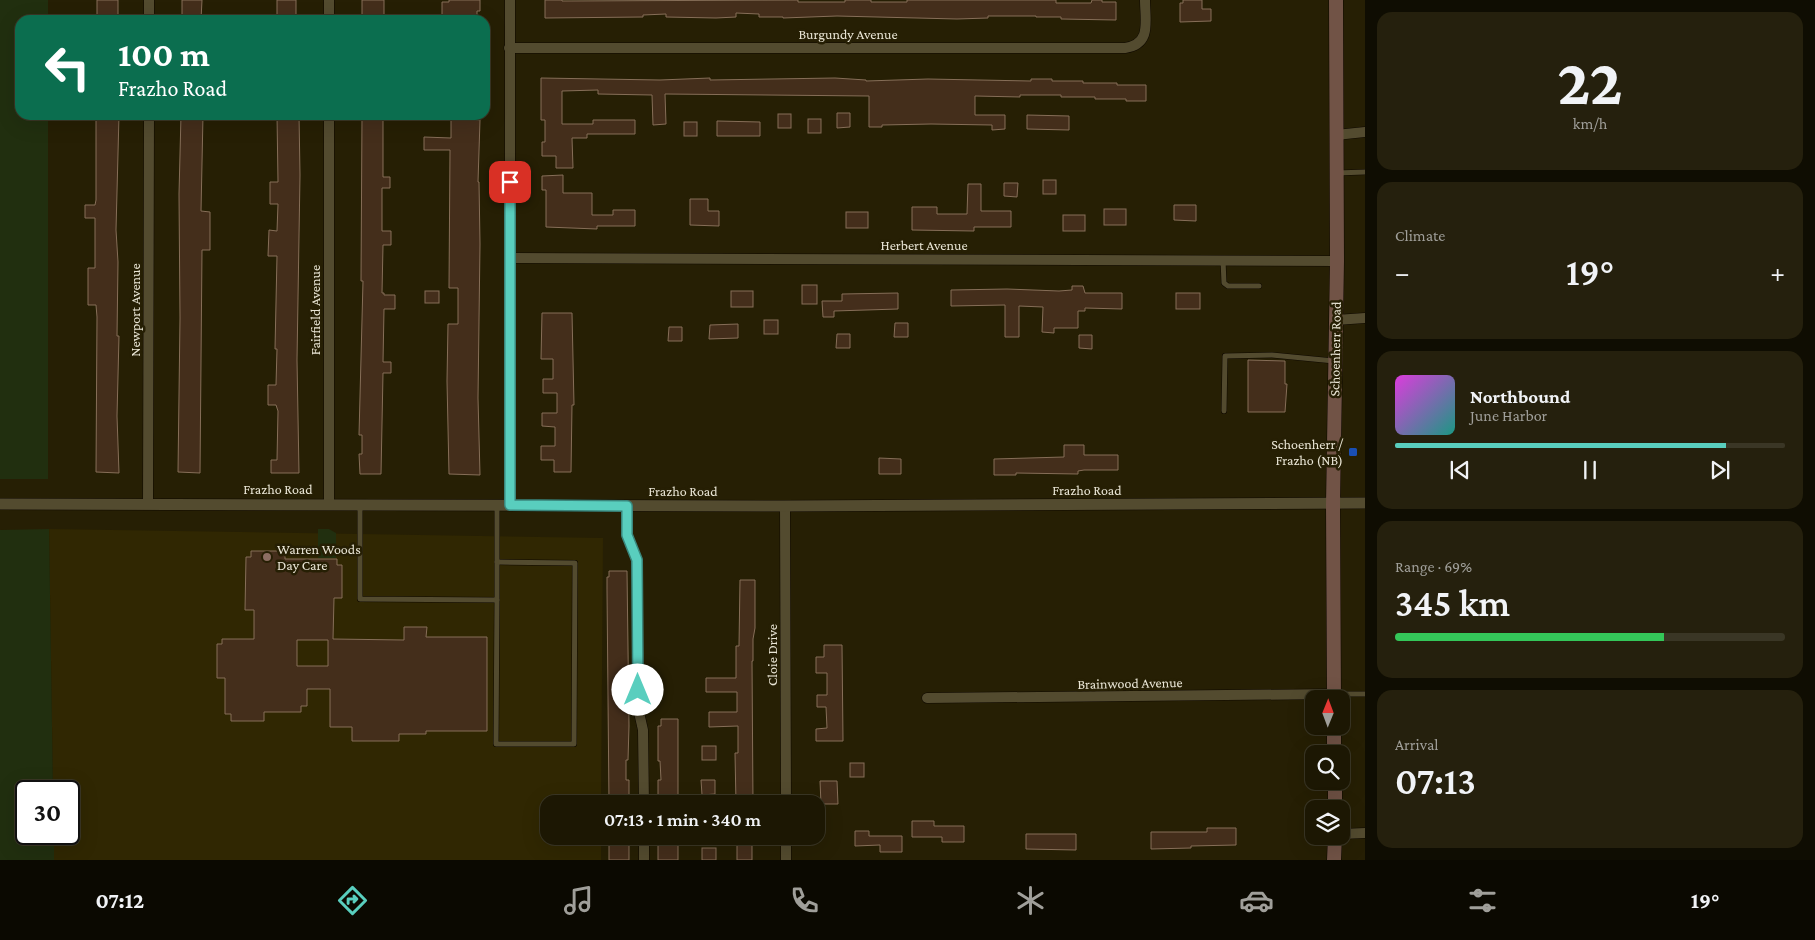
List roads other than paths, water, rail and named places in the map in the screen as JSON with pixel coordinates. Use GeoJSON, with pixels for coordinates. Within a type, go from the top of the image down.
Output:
{"type":"FeatureCollection","features":[{"type":"Feature","properties":{"kind":"main road","name":"Schoenherr Road"},"geometry":{"type":"LineString","coordinates":[[1334,690],[1333,504],[1336,320],[1336,0]]}},
{"type":"Feature","properties":{"kind":"main road"},"geometry":{"type":"LineString","coordinates":[[1334,860],[1335,845]]}},
{"type":"Feature","properties":{"kind":"street"},"geometry":{"type":"LineString","coordinates":[[149,0],[149,15]]}},
{"type":"Feature","properties":{"kind":"street"},"geometry":{"type":"LineString","coordinates":[[330,0],[330,15]]}},
{"type":"Feature","properties":{"kind":"street"},"geometry":{"type":"LineString","coordinates":[[510,0],[510,505]]}},
{"type":"Feature","properties":{"kind":"street","name":"Burgundy Avenue"},"geometry":{"type":"LineString","coordinates":[[509,48],[1125,48],[1135,47],[1142,42],[1145,32],[1145,0]]}},
{"type":"Feature","properties":{"kind":"street","name":"Newport Avenue"},"geometry":{"type":"LineString","coordinates":[[148,504],[149,120]]}},
{"type":"Feature","properties":{"kind":"street","name":"Fairfield Avenue"},"geometry":{"type":"LineString","coordinates":[[329,120],[329,504]]}},
{"type":"Feature","properties":{"kind":"street"},"geometry":{"type":"LineString","coordinates":[[1336,135],[1365,132]]}},
{"type":"Feature","properties":{"kind":"street","name":"Herbert Avenue"},"geometry":{"type":"LineString","coordinates":[[511,258],[1336,260]]}},
{"type":"Feature","properties":{"kind":"street"},"geometry":{"type":"LineString","coordinates":[[1336,320],[1365,318]]}},
{"type":"Feature","properties":{"kind":"street","name":"Frazho Road"},"geometry":{"type":"LineString","coordinates":[[0,504],[785,506],[1365,503]]}},
{"type":"Feature","properties":{"kind":"street"},"geometry":{"type":"LineString","coordinates":[[627,506],[627,535],[637,560],[638,708],[643,730],[644,795]]}},
{"type":"Feature","properties":{"kind":"street","name":"Cloie Drive"},"geometry":{"type":"LineString","coordinates":[[785,506],[786,795]]}},
{"type":"Feature","properties":{"kind":"street","name":"Brainwood Avenue"},"geometry":{"type":"LineString","coordinates":[[927,698],[1305,697]]}},
{"type":"Feature","properties":{"kind":"street"},"geometry":{"type":"LineString","coordinates":[[1350,833],[1365,832]]}},
{"type":"Feature","properties":{"kind":"street"},"geometry":{"type":"LineString","coordinates":[[644,845],[644,860]]}},
{"type":"Feature","properties":{"kind":"street"},"geometry":{"type":"LineString","coordinates":[[786,845],[786,860]]}},
{"type":"Feature","properties":{"kind":"lane"},"geometry":{"type":"LineString","coordinates":[[1336,173],[1365,172]]}},
{"type":"Feature","properties":{"kind":"lane"},"geometry":{"type":"LineString","coordinates":[[1223,260],[1224,283],[1228,286],[1259,286]]}},
{"type":"Feature","properties":{"kind":"lane"},"geometry":{"type":"LineString","coordinates":[[1224,411],[1225,356],[1272,355],[1334,361]]}},
{"type":"Feature","properties":{"kind":"lane"},"geometry":{"type":"LineString","coordinates":[[360,505],[360,599],[497,600]]}},
{"type":"Feature","properties":{"kind":"lane"},"geometry":{"type":"LineString","coordinates":[[497,505],[496,744],[574,744],[575,563],[497,562]]}},
{"type":"Feature","properties":{"kind":"lane"},"geometry":{"type":"LineString","coordinates":[[1350,695],[1365,694]]}},
{"type":"Feature","properties":{"kind":"place","name":"Schoenherr / Frazho (NB)"},"geometry":{"type":"Point","coordinates":[1353,452]}},
{"type":"Feature","properties":{"kind":"place","name":"Warren Woods Day Care"},"geometry":{"type":"Point","coordinates":[267,557]}}]}
